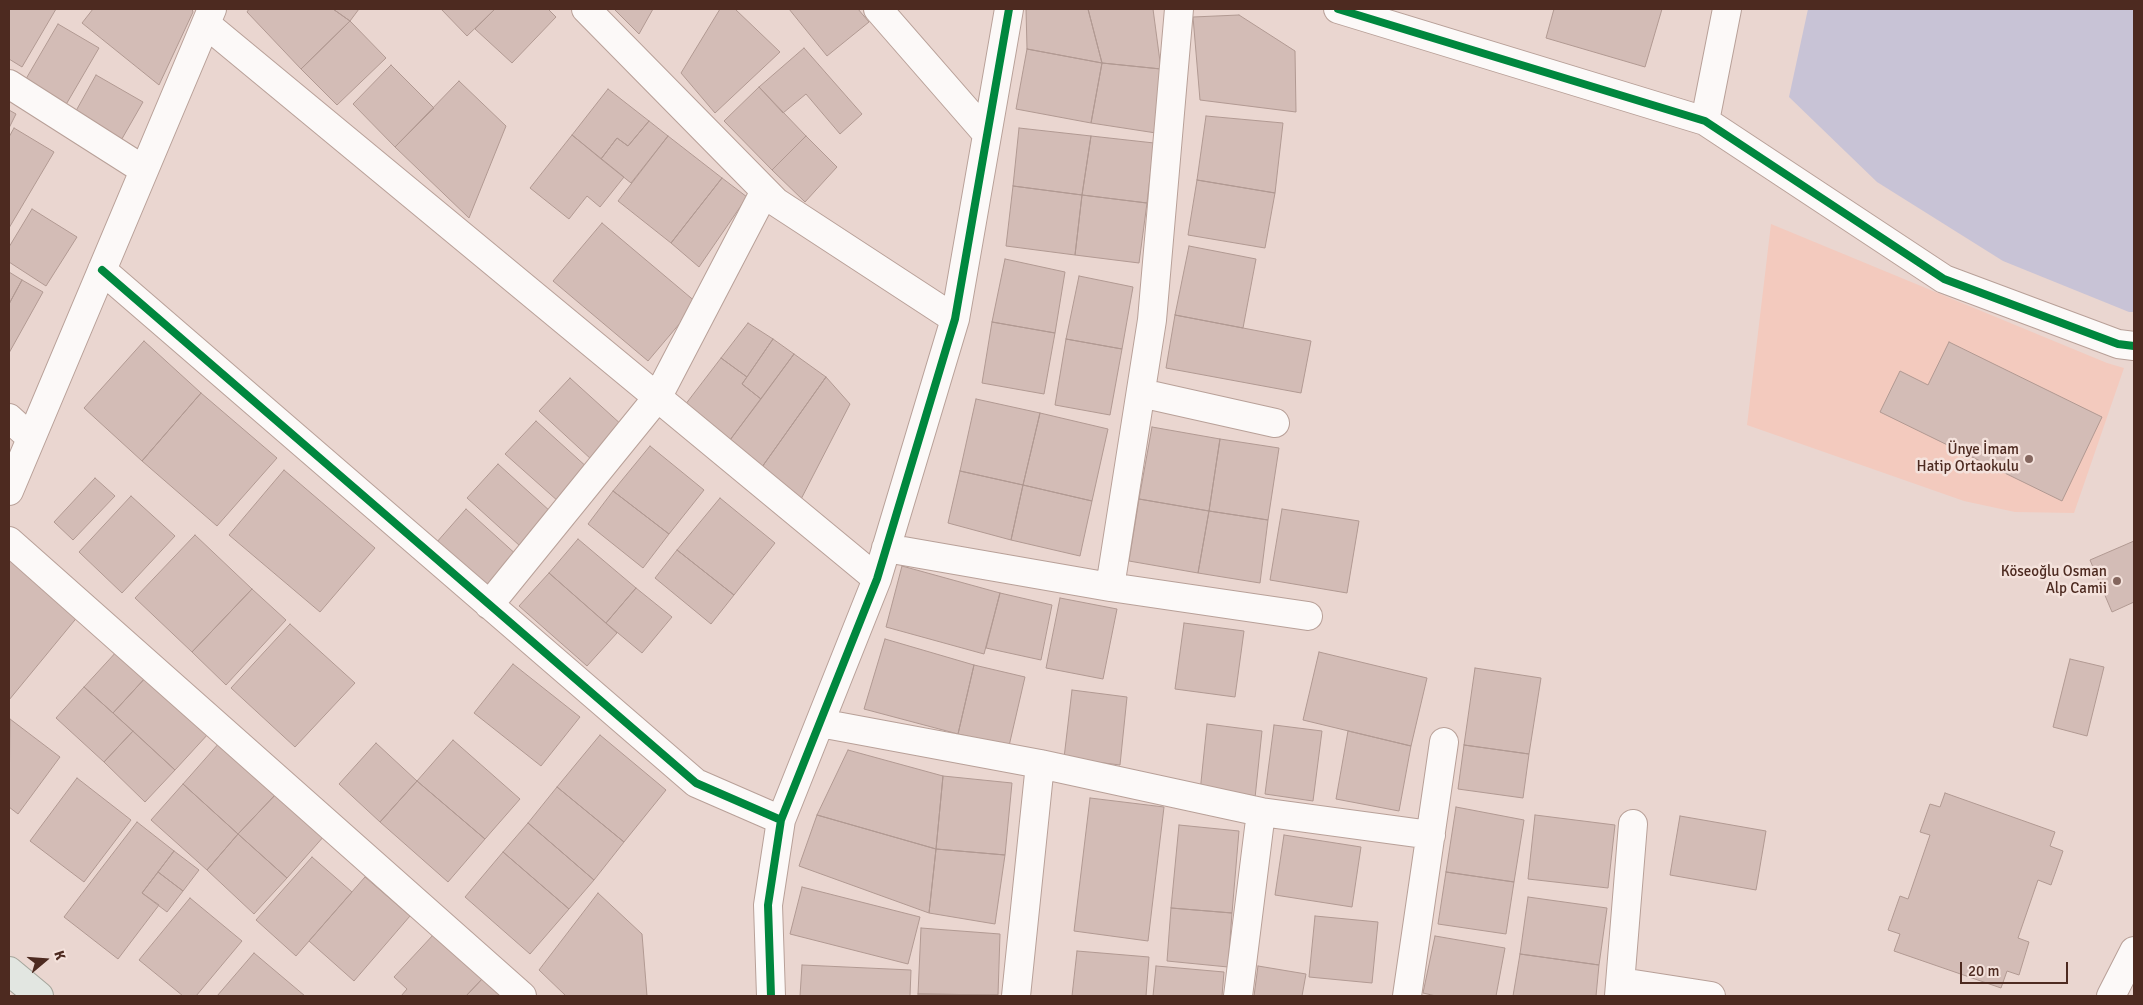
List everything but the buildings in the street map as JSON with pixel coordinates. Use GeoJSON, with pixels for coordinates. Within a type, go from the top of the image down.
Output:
{"type":"FeatureCollection","features":[{"type":"Feature","properties":{"kind":"main road"},"geometry":{"type":"LineString","coordinates":[[9,971],[39,996]]}},
{"type":"Feature","properties":{"kind":"street"},"geometry":{"type":"LineString","coordinates":[[586,9],[776,202],[955,319]]}},
{"type":"Feature","properties":{"kind":"street"},"geometry":{"type":"LineString","coordinates":[[878,9],[988,134]]}},
{"type":"Feature","properties":{"kind":"street"},"geometry":{"type":"LineString","coordinates":[[771,996],[768,906],[781,820],[877,579],[955,319],[1010,9]]}},
{"type":"Feature","properties":{"kind":"street"},"geometry":{"type":"LineString","coordinates":[[1110,587],[1152,320],[1180,9]]}},
{"type":"Feature","properties":{"kind":"street"},"geometry":{"type":"LineString","coordinates":[[1705,121],[1727,9]]}},
{"type":"Feature","properties":{"kind":"street"},"geometry":{"type":"LineString","coordinates":[[1344,10],[1705,121],[1944,279],[2118,344],[2134,346]]}},
{"type":"Feature","properties":{"kind":"street"},"geometry":{"type":"LineString","coordinates":[[9,491],[209,16],[658,398],[877,579]]}},
{"type":"Feature","properties":{"kind":"street"},"geometry":{"type":"LineString","coordinates":[[9,84],[144,170]]}},
{"type":"Feature","properties":{"kind":"street"},"geometry":{"type":"LineString","coordinates":[[489,605],[658,398],[765,191]]}},
{"type":"Feature","properties":{"kind":"street"},"geometry":{"type":"LineString","coordinates":[[102,270],[696,783],[781,820]]}},
{"type":"Feature","properties":{"kind":"street"},"geometry":{"type":"LineString","coordinates":[[1141,393],[1275,423]]}},
{"type":"Feature","properties":{"kind":"street"},"geometry":{"type":"LineString","coordinates":[[9,418],[31,438]]}},
{"type":"Feature","properties":{"kind":"street"},"geometry":{"type":"LineString","coordinates":[[9,541],[522,996]]}},
{"type":"Feature","properties":{"kind":"street"},"geometry":{"type":"LineString","coordinates":[[886,548],[1110,587],[1308,616]]}},
{"type":"Feature","properties":{"kind":"street"},"geometry":{"type":"LineString","coordinates":[[820,723],[1040,764],[1261,812],[1431,836]]}},
{"type":"Feature","properties":{"kind":"street"},"geometry":{"type":"LineString","coordinates":[[1407,996],[1444,742]]}},
{"type":"Feature","properties":{"kind":"street"},"geometry":{"type":"LineString","coordinates":[[1016,996],[1040,764]]}},
{"type":"Feature","properties":{"kind":"street"},"geometry":{"type":"LineString","coordinates":[[1238,996],[1261,812]]}},
{"type":"Feature","properties":{"kind":"street"},"geometry":{"type":"LineString","coordinates":[[1633,824],[1620,989],[1711,996]]}},
{"type":"Feature","properties":{"kind":"street"},"geometry":{"type":"LineString","coordinates":[[2111,996],[2134,951]]}},
{"type":"Feature","properties":{"kind":"shaded area"},"geometry":{"type":"Polygon","coordinates":[[[1808,9],[2134,9],[2134,312],[2129,312],[2003,261],[1877,182],[1789,97],[1808,9]]]}},
{"type":"Feature","properties":{"kind":"shaded area"},"geometry":{"type":"Polygon","coordinates":[[[1771,224],[2107,363],[2124,368],[2074,513],[2015,512],[1964,501],[1747,425],[1771,224]]]}},
{"type":"Feature","properties":{"kind":"cycle path"},"geometry":{"type":"LineString","coordinates":[[771,996],[768,905],[781,820],[877,579],[955,319],[1009,9]]}},
{"type":"Feature","properties":{"kind":"cycle path"},"geometry":{"type":"LineString","coordinates":[[1338,9],[1705,121],[1944,279],[2118,344],[2134,346]]}},
{"type":"Feature","properties":{"kind":"cycle path"},"geometry":{"type":"LineString","coordinates":[[102,270],[696,783],[781,820]]}},
{"type":"Feature","properties":{"kind":"place","name":"Ünye İmam Hatip Ortaokulu"},"geometry":{"type":"Point","coordinates":[2029,459]}},
{"type":"Feature","properties":{"kind":"place","name":"Köseoğlu Osman Alp Camii"},"geometry":{"type":"Point","coordinates":[2117,581]}}]}
